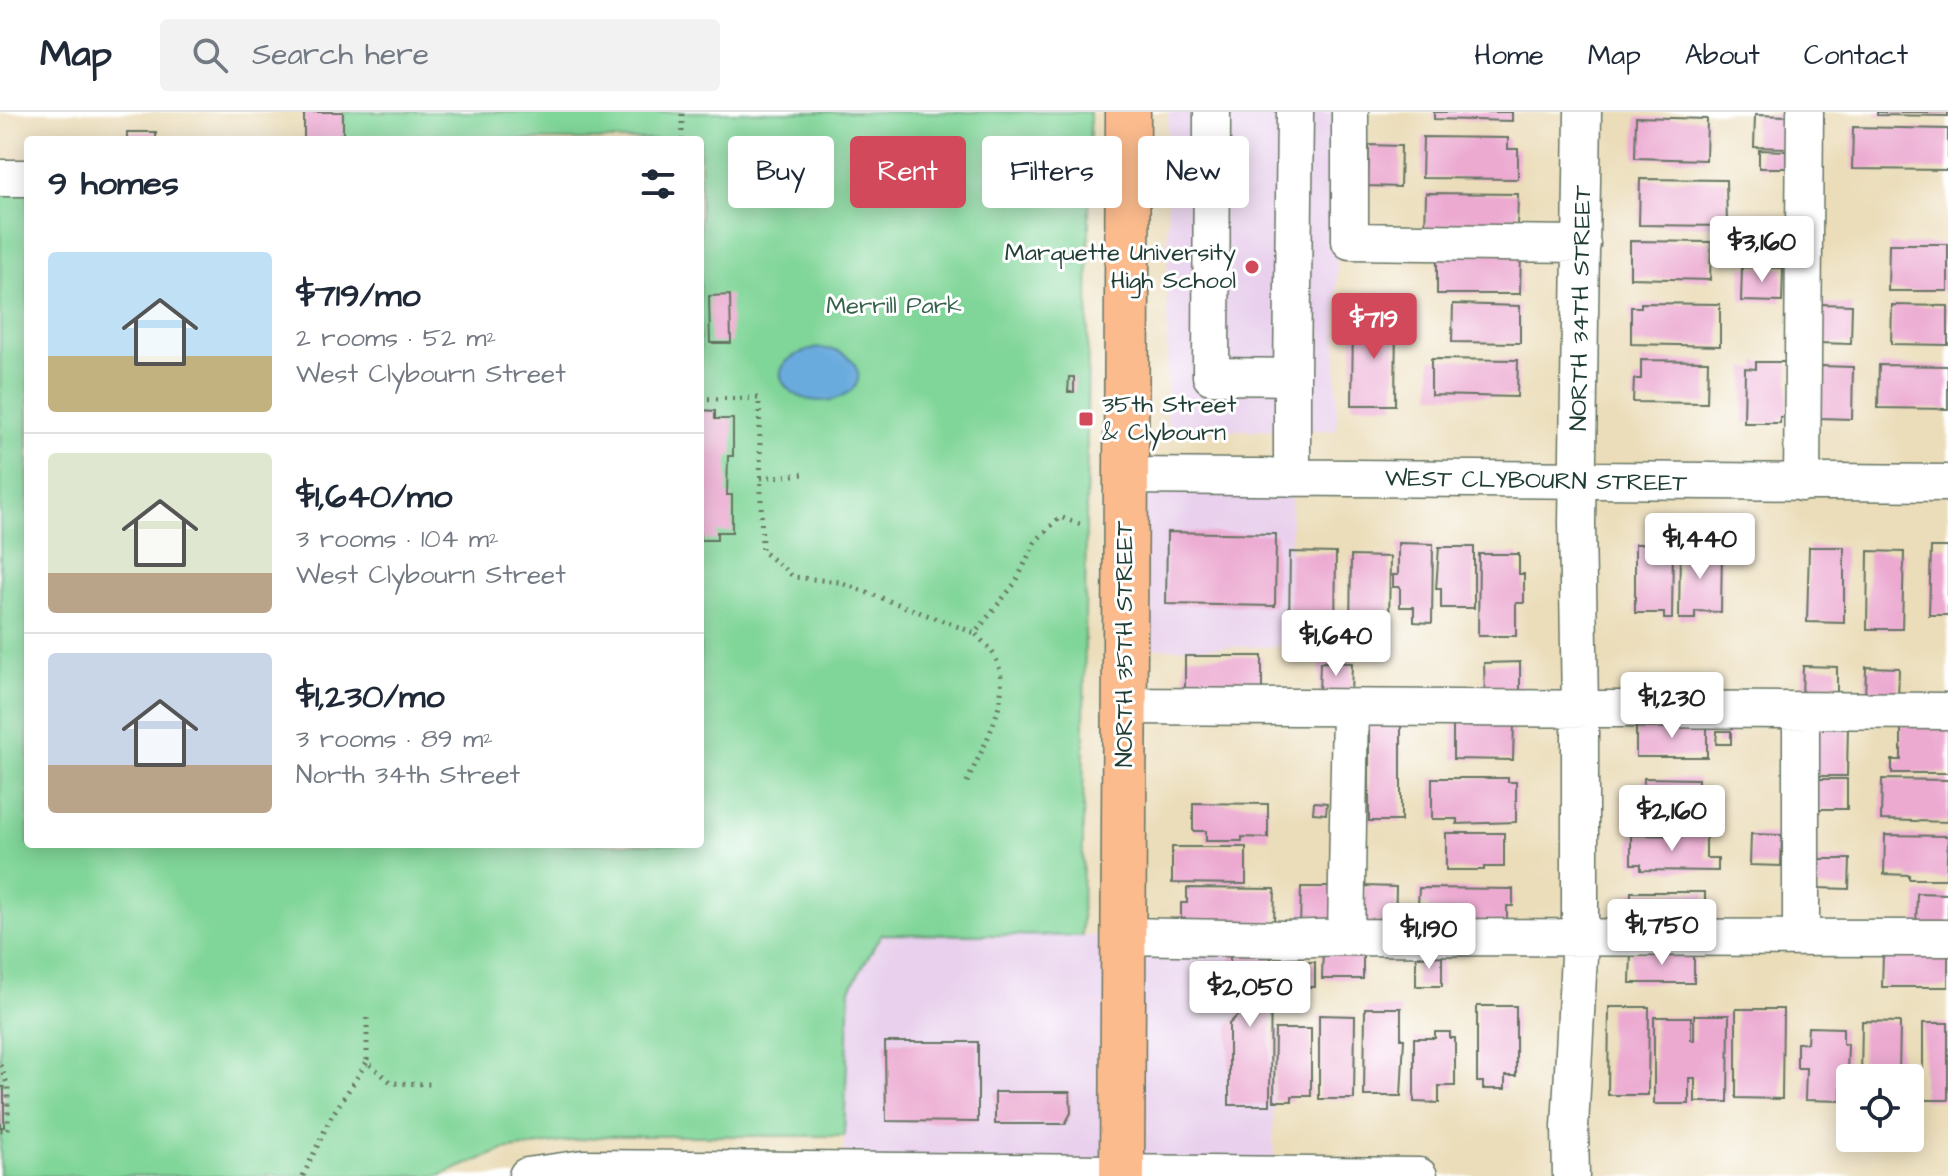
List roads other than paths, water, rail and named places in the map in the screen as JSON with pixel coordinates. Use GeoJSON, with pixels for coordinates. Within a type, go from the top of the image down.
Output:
{"type":"FeatureCollection","features":[{"type":"Feature","properties":{"kind":"main road","name":"NORTH 35TH STREET"},"geometry":{"type":"LineString","coordinates":[[1122,1175],[1128,112]]}},
{"type":"Feature","properties":{"kind":"street"},"geometry":{"type":"LineString","coordinates":[[1212,112],[1211,376],[1292,377]]}},
{"type":"Feature","properties":{"kind":"street"},"geometry":{"type":"LineString","coordinates":[[1292,478],[1295,112]]}},
{"type":"Feature","properties":{"kind":"street"},"geometry":{"type":"LineString","coordinates":[[1350,112],[1350,241],[1582,244]]}},
{"type":"Feature","properties":{"kind":"street","name":"NORTH 34TH STREET"},"geometry":{"type":"LineString","coordinates":[[1571,1176],[1570,1127],[1580,937],[1578,481],[1583,112]]}},
{"type":"Feature","properties":{"kind":"street"},"geometry":{"type":"LineString","coordinates":[[1802,483],[1805,112]]}},
{"type":"Feature","properties":{"kind":"street"},"geometry":{"type":"LineString","coordinates":[[0,178],[24,178]]}},
{"type":"Feature","properties":{"kind":"street","name":"WEST CLYBOURN STREET"},"geometry":{"type":"LineString","coordinates":[[1125,476],[1948,483]]}},
{"type":"Feature","properties":{"kind":"street"},"geometry":{"type":"LineString","coordinates":[[1125,706],[1948,711]]}},
{"type":"Feature","properties":{"kind":"street"},"geometry":{"type":"LineString","coordinates":[[1346,937],[1350,708]]}},
{"type":"Feature","properties":{"kind":"street"},"geometry":{"type":"LineString","coordinates":[[1801,711],[1801,938]]}},
{"type":"Feature","properties":{"kind":"street"},"geometry":{"type":"LineString","coordinates":[[1124,936],[1284,939],[1948,938]]}},
{"type":"Feature","properties":{"kind":"street"},"geometry":{"type":"LineString","coordinates":[[527,1176],[584,1168],[665,1172],[1419,1176]]}},
{"type":"Feature","properties":{"kind":"water"},"geometry":{"type":"Polygon","coordinates":[[[817,348],[839,352],[852,361],[858,376],[849,392],[832,400],[814,401],[787,388],[781,378],[783,366],[794,356],[817,348]]]}},
{"type":"Feature","properties":{"kind":"place","name":"Marquette University High School"},"geometry":{"type":"Point","coordinates":[1252,267]}},
{"type":"Feature","properties":{"kind":"place","name":"35th Street & Clybourn"},"geometry":{"type":"Point","coordinates":[1086,419]}},
{"type":"Feature","properties":{"kind":"park label","name":"Merrill Park"},"geometry":{"type":"Point","coordinates":[894,306]}}]}
